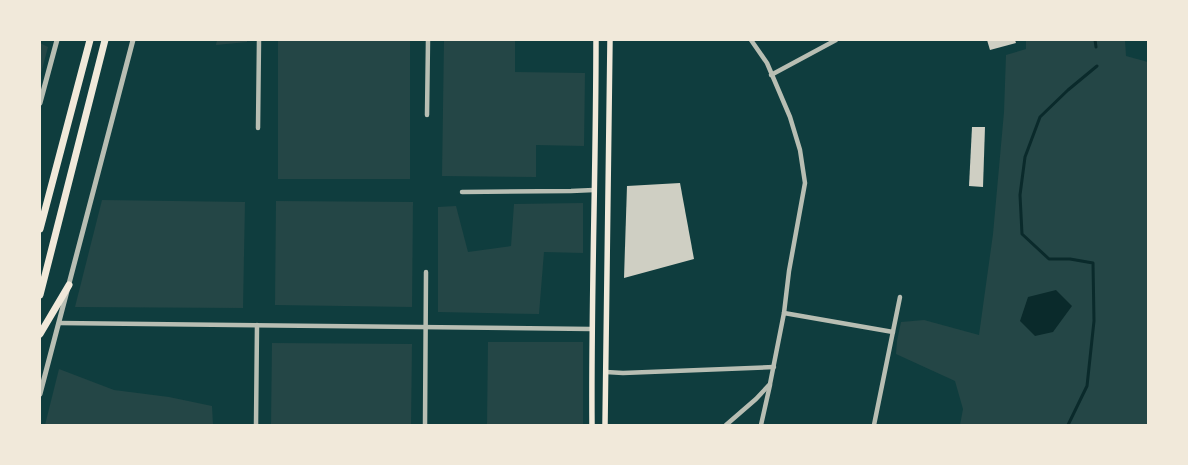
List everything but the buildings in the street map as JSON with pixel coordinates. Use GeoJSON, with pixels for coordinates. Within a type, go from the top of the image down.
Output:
{"type":"FeatureCollection","features":[{"type":"Feature","properties":{"kind":"highway"},"geometry":{"type":"LineString","coordinates":[[40,229],[90,40]]}},
{"type":"Feature","properties":{"kind":"highway"},"geometry":{"type":"LineString","coordinates":[[40,295],[105,40]]}},
{"type":"Feature","properties":{"kind":"highway"},"geometry":{"type":"LineString","coordinates":[[40,334],[69,285]]}},
{"type":"Feature","properties":{"kind":"main road"},"geometry":{"type":"LineString","coordinates":[[592,425],[591,329],[596,40]]}},
{"type":"Feature","properties":{"kind":"main road"},"geometry":{"type":"LineString","coordinates":[[605,425],[610,40]]}},
{"type":"Feature","properties":{"kind":"main road"},"geometry":{"type":"LineString","coordinates":[[596,60],[610,61]]}},
{"type":"Feature","properties":{"kind":"main road"},"geometry":{"type":"LineString","coordinates":[[593,274],[607,274]]}},
{"type":"Feature","properties":{"kind":"street"},"geometry":{"type":"LineString","coordinates":[[40,103],[57,40]]}},
{"type":"Feature","properties":{"kind":"street"},"geometry":{"type":"LineString","coordinates":[[40,394],[133,40]]}},
{"type":"Feature","properties":{"kind":"street"},"geometry":{"type":"LineString","coordinates":[[258,128],[259,40]]}},
{"type":"Feature","properties":{"kind":"street"},"geometry":{"type":"LineString","coordinates":[[427,115],[428,40]]}},
{"type":"Feature","properties":{"kind":"street"},"geometry":{"type":"LineString","coordinates":[[751,40],[767,64],[790,117],[800,150],[805,183],[784,313],[762,425]]}},
{"type":"Feature","properties":{"kind":"street"},"geometry":{"type":"LineString","coordinates":[[771,75],[836,40]]}},
{"type":"Feature","properties":{"kind":"street"},"geometry":{"type":"LineString","coordinates":[[462,192],[594,190]]}},
{"type":"Feature","properties":{"kind":"street"},"geometry":{"type":"LineString","coordinates":[[425,425],[426,272]]}},
{"type":"Feature","properties":{"kind":"street"},"geometry":{"type":"LineString","coordinates":[[874,425],[900,297]]}},
{"type":"Feature","properties":{"kind":"street"},"geometry":{"type":"LineString","coordinates":[[784,313],[893,332]]}},
{"type":"Feature","properties":{"kind":"street"},"geometry":{"type":"LineString","coordinates":[[59,323],[591,329]]}},
{"type":"Feature","properties":{"kind":"street"},"geometry":{"type":"LineString","coordinates":[[256,425],[257,325]]}},
{"type":"Feature","properties":{"kind":"street"},"geometry":{"type":"LineString","coordinates":[[606,372],[623,373],[774,367]]}},
{"type":"Feature","properties":{"kind":"street"},"geometry":{"type":"LineString","coordinates":[[726,425],[770,384]]}},
{"type":"Feature","properties":{"kind":"shaded area"},"geometry":{"type":"Polygon","coordinates":[[[217,40],[247,40],[247,42],[216,45],[217,40]]]}},
{"type":"Feature","properties":{"kind":"shaded area"},"geometry":{"type":"Polygon","coordinates":[[[278,40],[410,40],[410,179],[278,179],[278,40]]]}},
{"type":"Feature","properties":{"kind":"shaded area"},"geometry":{"type":"Polygon","coordinates":[[[444,40],[515,40],[515,72],[585,73],[584,146],[536,145],[536,177],[442,176],[444,40]]]}},
{"type":"Feature","properties":{"kind":"shaded area"},"geometry":{"type":"Polygon","coordinates":[[[1026,40],[1125,40],[1126,56],[1148,62],[1148,425],[960,425],[963,409],[955,381],[896,354],[901,322],[924,320],[979,335],[993,234],[1004,112],[1006,55],[1026,49],[1026,40]]]}},
{"type":"Feature","properties":{"kind":"shaded area"},"geometry":{"type":"Polygon","coordinates":[[[40,43],[48,47],[40,77],[40,43]]]}},
{"type":"Feature","properties":{"kind":"shaded area"},"geometry":{"type":"Polygon","coordinates":[[[102,200],[245,202],[243,308],[75,307],[102,200]]]}},
{"type":"Feature","properties":{"kind":"shaded area"},"geometry":{"type":"Polygon","coordinates":[[[276,201],[413,202],[412,307],[275,305],[276,201]]]}},
{"type":"Feature","properties":{"kind":"shaded area"},"geometry":{"type":"Polygon","coordinates":[[[583,203],[583,253],[544,252],[539,314],[438,312],[438,207],[456,206],[468,252],[511,246],[514,204],[583,203]]]}},
{"type":"Feature","properties":{"kind":"shaded area"},"geometry":{"type":"Polygon","coordinates":[[[1056,290],[1072,306],[1053,332],[1035,336],[1020,321],[1028,297],[1056,290]]]}},
{"type":"Feature","properties":{"kind":"shaded area"},"geometry":{"type":"Polygon","coordinates":[[[488,342],[583,342],[583,425],[487,425],[488,342]]]}},
{"type":"Feature","properties":{"kind":"shaded area"},"geometry":{"type":"Polygon","coordinates":[[[272,343],[412,344],[411,425],[271,425],[272,343]]]}},
{"type":"Feature","properties":{"kind":"shaded area"},"geometry":{"type":"Polygon","coordinates":[[[59,369],[114,390],[169,397],[212,406],[213,425],[45,425],[59,369]]]}},
{"type":"Feature","properties":{"kind":"waterway"},"geometry":{"type":"LineString","coordinates":[[1095,40],[1096,47]]}},
{"type":"Feature","properties":{"kind":"waterway"},"geometry":{"type":"LineString","coordinates":[[1068,425],[1087,386],[1094,321],[1093,263],[1070,259],[1049,259],[1022,234],[1020,195],[1025,157],[1040,117],[1097,66]]}}]}
